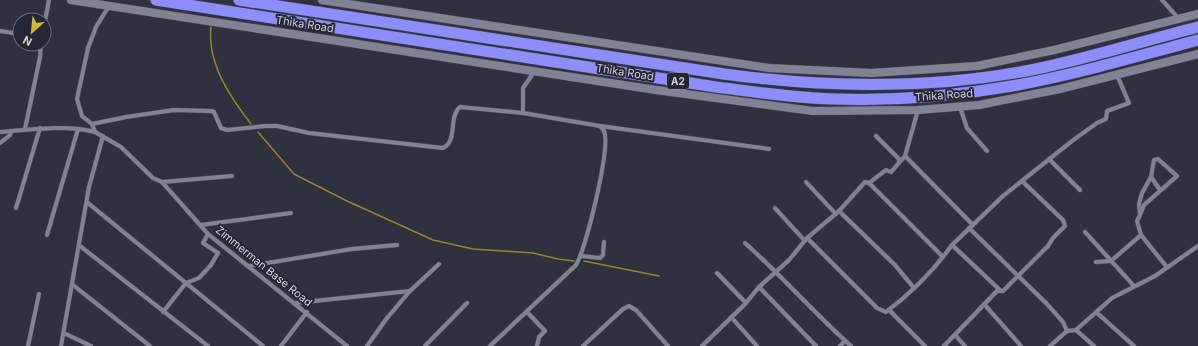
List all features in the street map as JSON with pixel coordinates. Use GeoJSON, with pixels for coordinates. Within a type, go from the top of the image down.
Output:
{"type":"FeatureCollection","features":[{"type":"Feature","properties":{"kind":"highway","name":"Thika Road"},"geometry":{"type":"LineString","coordinates":[[156,0],[716,87],[766,94],[834,99],[895,98],[943,95],[998,88],[1053,78],[1198,40]]}},
{"type":"Feature","properties":{"kind":"highway","name":"Thika Road"},"geometry":{"type":"LineString","coordinates":[[239,0],[772,81],[838,85],[898,85],[945,82],[997,76],[1073,60],[1198,27]]}},
{"type":"Feature","properties":{"kind":"main road","name":"Thika Road"},"geometry":{"type":"LineString","coordinates":[[71,0],[799,110],[841,112],[918,110],[960,107],[1005,101],[1117,75],[1198,54]]}},
{"type":"Feature","properties":{"kind":"main road"},"geometry":{"type":"LineString","coordinates":[[322,0],[354,2],[769,68],[870,73],[977,66],[1054,50],[1198,14]]}},
{"type":"Feature","properties":{"kind":"street"},"geometry":{"type":"LineString","coordinates":[[47,12],[49,0]]}},
{"type":"Feature","properties":{"kind":"street"},"geometry":{"type":"LineString","coordinates":[[1162,0],[1179,19]]}},
{"type":"Feature","properties":{"kind":"street"},"geometry":{"type":"LineString","coordinates":[[95,132],[92,124],[82,116],[77,99],[88,48],[96,27],[109,6]]}},
{"type":"Feature","properties":{"kind":"street"},"geometry":{"type":"LineString","coordinates":[[0,31],[12,33]]}},
{"type":"Feature","properties":{"kind":"street"},"geometry":{"type":"LineString","coordinates":[[25,129],[40,52]]}},
{"type":"Feature","properties":{"kind":"street"},"geometry":{"type":"LineString","coordinates":[[523,113],[523,88],[534,71]]}},
{"type":"Feature","properties":{"kind":"street"},"geometry":{"type":"LineString","coordinates":[[775,208],[877,308],[882,312],[889,310],[914,288],[943,257],[952,245],[1003,196],[1096,123],[1106,119],[1107,111],[1129,103],[1117,75]]}},
{"type":"Feature","properties":{"kind":"street"},"geometry":{"type":"LineString","coordinates":[[92,124],[174,110],[211,111],[214,112],[221,128],[227,130],[277,126],[309,133],[443,148],[447,146],[451,140],[454,115],[460,107],[523,113],[600,126],[769,149]]}},
{"type":"Feature","properties":{"kind":"street"},"geometry":{"type":"LineString","coordinates":[[960,107],[967,128],[987,151]]}},
{"type":"Feature","properties":{"kind":"street"},"geometry":{"type":"LineString","coordinates":[[702,346],[746,303],[759,287],[777,272],[806,240],[838,212],[860,187],[866,182],[870,183],[886,170],[891,172],[905,156],[918,110]]}},
{"type":"Feature","properties":{"kind":"street"},"geometry":{"type":"LineString","coordinates":[[490,346],[576,265],[582,256],[591,225],[601,171],[605,134],[600,126]]}},
{"type":"Feature","properties":{"kind":"street"},"geometry":{"type":"LineString","coordinates":[[16,208],[40,128]]}},
{"type":"Feature","properties":{"kind":"street","name":"Zimmerman Base Road"},"geometry":{"type":"LineString","coordinates":[[0,132],[40,128],[78,129],[95,132],[121,147],[153,178],[162,182],[208,234],[307,312],[347,346]]}},
{"type":"Feature","properties":{"kind":"street"},"geometry":{"type":"LineString","coordinates":[[47,235],[78,129]]}},
{"type":"Feature","properties":{"kind":"street"},"geometry":{"type":"LineString","coordinates":[[0,143],[10,135],[11,131]]}},
{"type":"Feature","properties":{"kind":"street"},"geometry":{"type":"LineString","coordinates":[[61,346],[90,187],[103,136]]}},
{"type":"Feature","properties":{"kind":"street"},"geometry":{"type":"LineString","coordinates":[[876,136],[899,159],[899,162]]}},
{"type":"Feature","properties":{"kind":"street"},"geometry":{"type":"LineString","coordinates":[[905,156],[973,224]]}},
{"type":"Feature","properties":{"kind":"street"},"geometry":{"type":"LineString","coordinates":[[1049,159],[1080,190]]}},
{"type":"Feature","properties":{"kind":"street"},"geometry":{"type":"LineString","coordinates":[[1140,215],[1139,204],[1142,193],[1151,177],[1154,160],[1158,159],[1177,176],[1144,205],[1140,215],[1137,221],[1141,235],[1166,266]]}},
{"type":"Feature","properties":{"kind":"street"},"geometry":{"type":"LineString","coordinates":[[162,182],[232,176]]}},
{"type":"Feature","properties":{"kind":"street"},"geometry":{"type":"LineString","coordinates":[[1151,177],[1160,190]]}},
{"type":"Feature","properties":{"kind":"street"},"geometry":{"type":"LineString","coordinates":[[944,346],[956,336],[997,291],[1003,291],[1048,246],[1066,224],[1022,181]]}},
{"type":"Feature","properties":{"kind":"street"},"geometry":{"type":"LineString","coordinates":[[806,182],[895,266],[914,288]]}},
{"type":"Feature","properties":{"kind":"street"},"geometry":{"type":"LineString","coordinates":[[870,183],[943,257]]}},
{"type":"Feature","properties":{"kind":"street"},"geometry":{"type":"LineString","coordinates":[[88,203],[263,346]]}},
{"type":"Feature","properties":{"kind":"street"},"geometry":{"type":"LineString","coordinates":[[201,226],[290,213]]}},
{"type":"Feature","properties":{"kind":"street"},"geometry":{"type":"LineString","coordinates":[[969,228],[1018,275],[1059,318],[1067,331]]}},
{"type":"Feature","properties":{"kind":"street"},"geometry":{"type":"LineString","coordinates":[[1085,232],[1134,286]]}},
{"type":"Feature","properties":{"kind":"street"},"geometry":{"type":"LineString","coordinates":[[163,312],[186,283],[199,278],[211,265],[218,254],[203,243],[208,234]]}},
{"type":"Feature","properties":{"kind":"street"},"geometry":{"type":"LineString","coordinates":[[1096,262],[1112,261],[1141,235]]}},
{"type":"Feature","properties":{"kind":"street"},"geometry":{"type":"LineString","coordinates":[[582,256],[600,258],[603,255],[604,242]]}},
{"type":"Feature","properties":{"kind":"street"},"geometry":{"type":"LineString","coordinates":[[745,243],[777,272],[814,312],[851,346]]}},
{"type":"Feature","properties":{"kind":"street"},"geometry":{"type":"LineString","coordinates":[[952,245],[1001,291]]}},
{"type":"Feature","properties":{"kind":"street"},"geometry":{"type":"LineString","coordinates":[[80,246],[208,346]]}},
{"type":"Feature","properties":{"kind":"street"},"geometry":{"type":"LineString","coordinates":[[249,266],[352,249],[396,246]]}},
{"type":"Feature","properties":{"kind":"street"},"geometry":{"type":"LineString","coordinates":[[1050,346],[1067,331],[1076,330],[1112,298],[1155,276],[1166,266],[1198,246]]}},
{"type":"Feature","properties":{"kind":"street"},"geometry":{"type":"LineString","coordinates":[[367,346],[410,291],[429,275],[439,264]]}},
{"type":"Feature","properties":{"kind":"street"},"geometry":{"type":"LineString","coordinates":[[717,273],[746,303]]}},
{"type":"Feature","properties":{"kind":"street"},"geometry":{"type":"LineString","coordinates":[[73,285],[150,346]]}},
{"type":"Feature","properties":{"kind":"street"},"geometry":{"type":"LineString","coordinates":[[759,287],[816,346]]}},
{"type":"Feature","properties":{"kind":"street"},"geometry":{"type":"LineString","coordinates":[[295,303],[410,291]]}},
{"type":"Feature","properties":{"kind":"street"},"geometry":{"type":"LineString","coordinates":[[28,346],[39,294]]}},
{"type":"Feature","properties":{"kind":"street"},"geometry":{"type":"LineString","coordinates":[[425,346],[467,303]]}},
{"type":"Feature","properties":{"kind":"street"},"geometry":{"type":"LineString","coordinates":[[984,304],[1022,346]]}},
{"type":"Feature","properties":{"kind":"street"},"geometry":{"type":"LineString","coordinates":[[583,346],[623,309],[629,306],[636,310],[668,346]]}},
{"type":"Feature","properties":{"kind":"street"},"geometry":{"type":"LineString","coordinates":[[889,310],[925,346]]}},
{"type":"Feature","properties":{"kind":"street"},"geometry":{"type":"LineString","coordinates":[[281,346],[307,312]]}},
{"type":"Feature","properties":{"kind":"street"},"geometry":{"type":"LineString","coordinates":[[527,312],[545,331],[539,337],[537,346]]}},
{"type":"Feature","properties":{"kind":"street"},"geometry":{"type":"LineString","coordinates":[[1096,312],[1134,346]]}},
{"type":"Feature","properties":{"kind":"street"},"geometry":{"type":"LineString","coordinates":[[731,317],[757,346]]}},
{"type":"Feature","properties":{"kind":"street"},"geometry":{"type":"LineString","coordinates":[[1076,330],[1094,346]]}},
{"type":"Feature","properties":{"kind":"street"},"geometry":{"type":"LineString","coordinates":[[64,334],[91,346]]}},
{"type":"Feature","properties":{"kind":"street"},"geometry":{"type":"LineString","coordinates":[[956,336],[965,346]]}},
{"type":"Feature","properties":{"kind":"street"},"geometry":{"type":"LineString","coordinates":[[840,346],[845,341]]}},
{"type":"Feature","properties":{"kind":"waterway"},"geometry":{"type":"LineString","coordinates":[[211,27],[211,40],[216,66],[235,103],[251,124]]}},
{"type":"Feature","properties":{"kind":"waterway"},"geometry":{"type":"LineString","coordinates":[[258,132],[294,174],[347,201],[433,240],[473,249],[533,253],[574,261]]}},
{"type":"Feature","properties":{"kind":"waterway"},"geometry":{"type":"LineString","coordinates":[[584,261],[659,276]]}}]}
